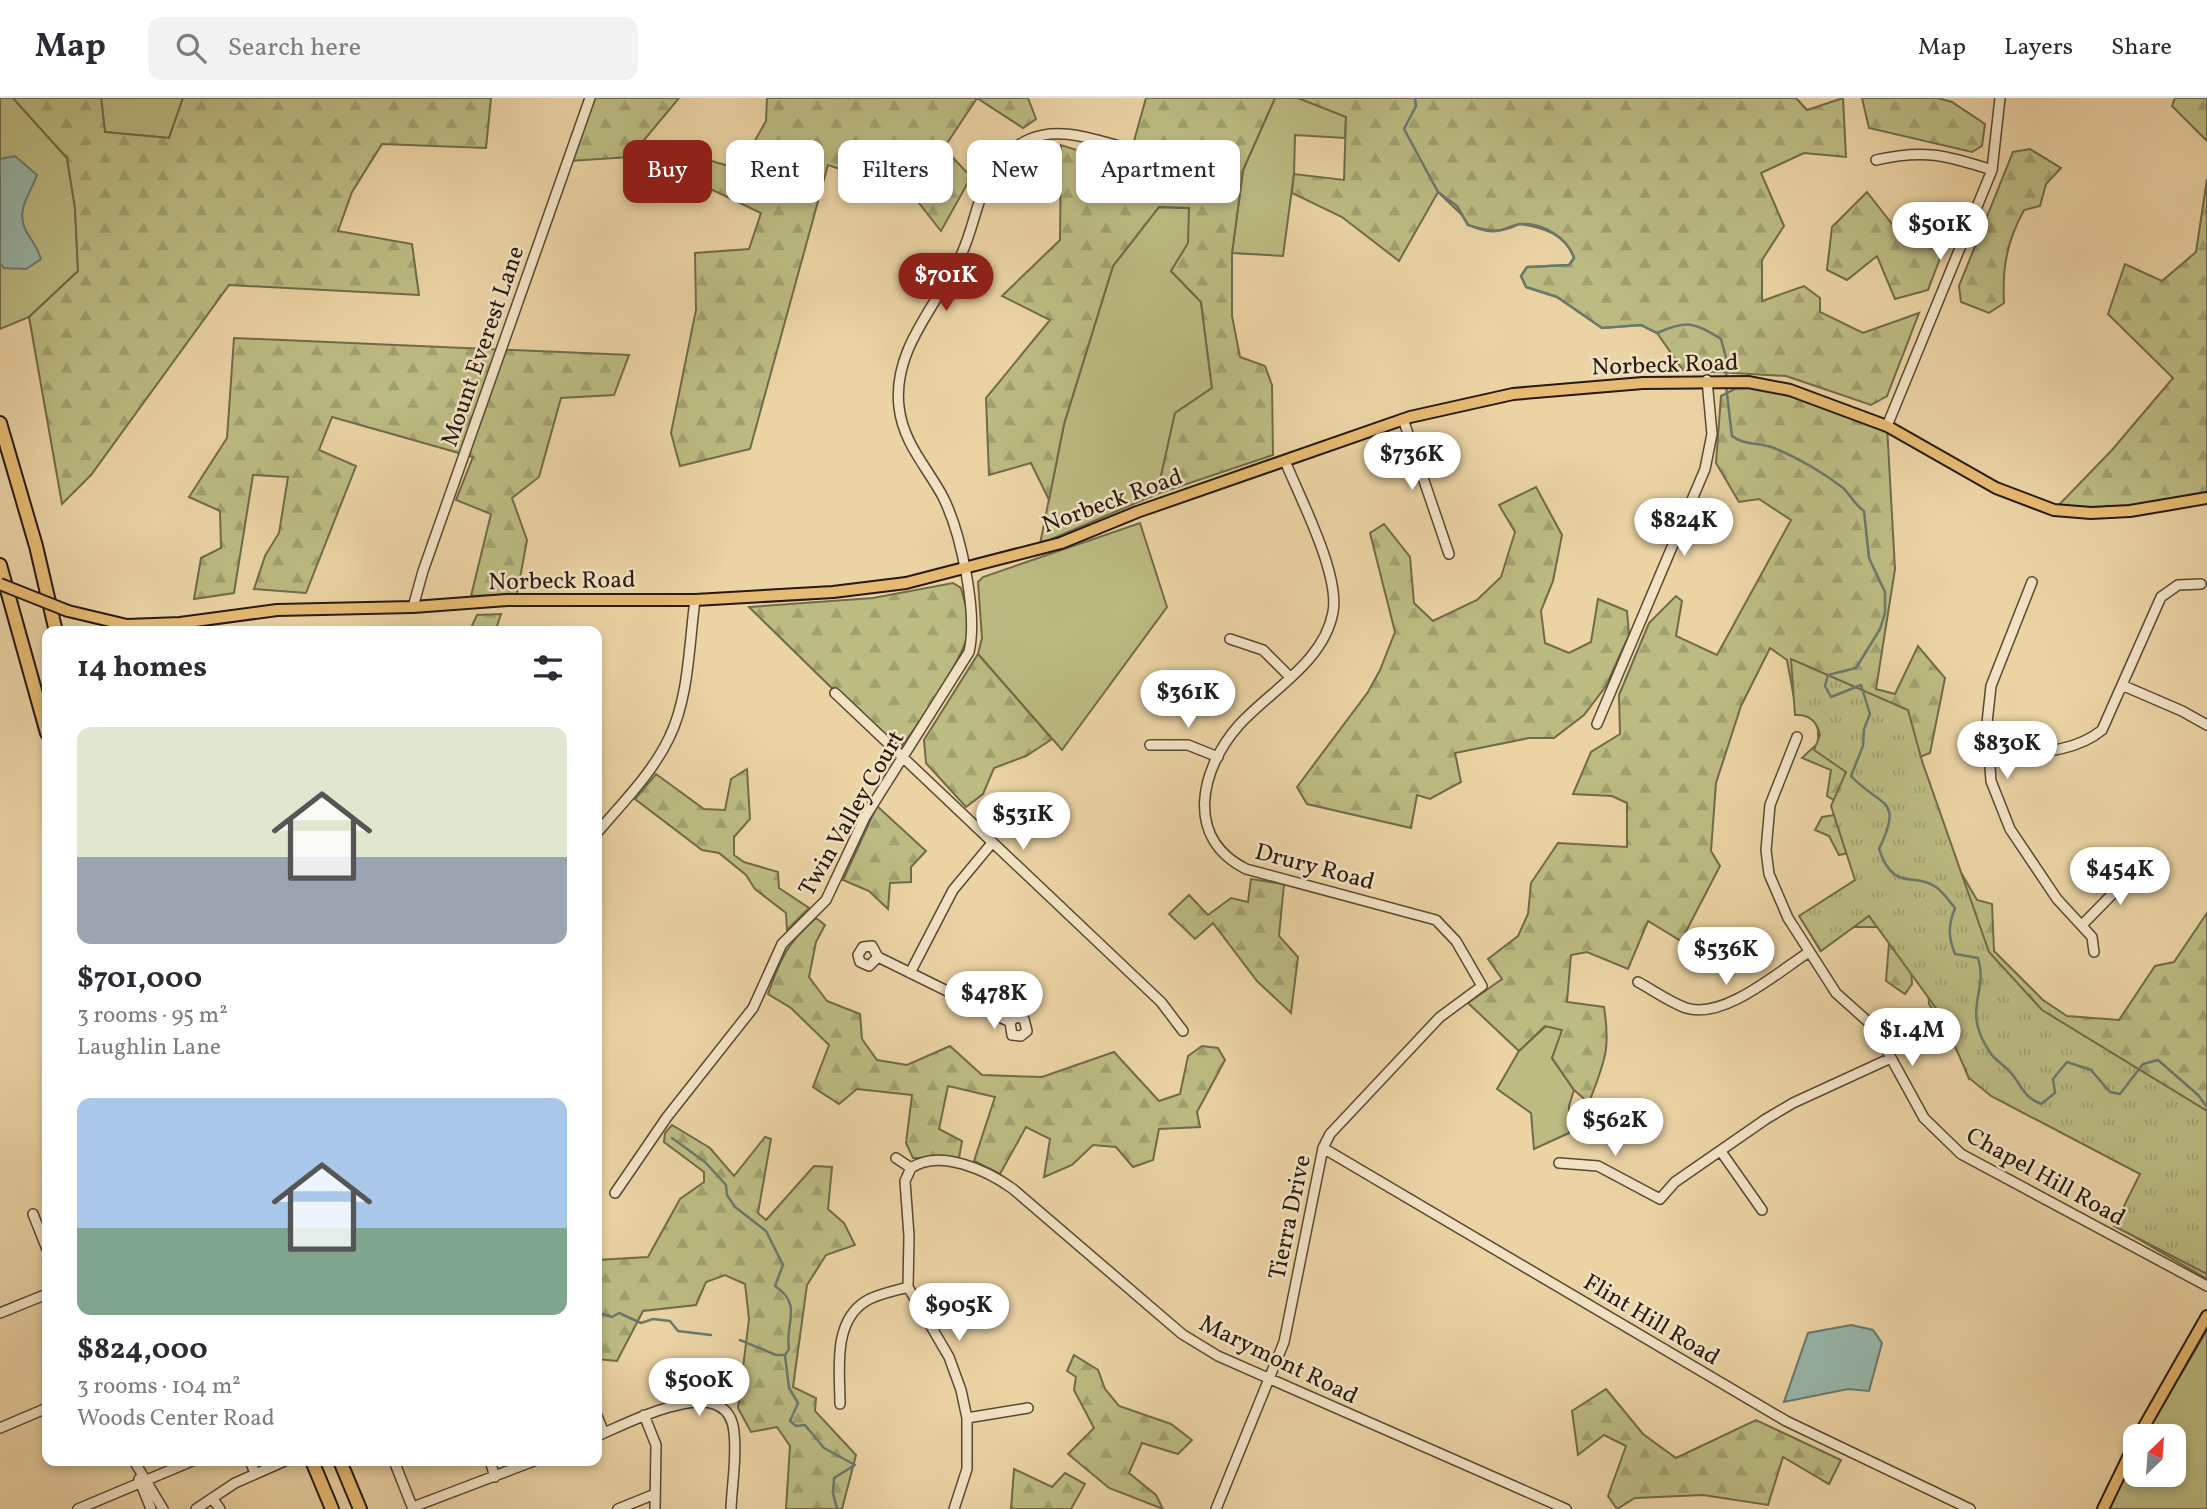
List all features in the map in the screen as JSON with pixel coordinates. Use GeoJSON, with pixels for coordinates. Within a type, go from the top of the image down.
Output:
{"type":"FeatureCollection","features":[{"type":"Feature","properties":{"kind":"highway"},"geometry":{"type":"LineString","coordinates":[[0,423],[36,546],[55,626]]}},
{"type":"Feature","properties":{"kind":"highway"},"geometry":{"type":"LineString","coordinates":[[0,565],[42,715]]}},
{"type":"Feature","properties":{"kind":"highway"},"geometry":{"type":"LineString","coordinates":[[314,1466],[332,1509]]}},
{"type":"Feature","properties":{"kind":"highway"},"geometry":{"type":"LineString","coordinates":[[342,1466],[360,1509]]}},
{"type":"Feature","properties":{"kind":"main road","name":"Norbeck Road"},"geometry":{"type":"LineString","coordinates":[[148,626],[278,610],[413,607],[508,600],[695,600],[833,592],[906,583],[1061,543],[1137,512],[1403,419],[1471,401],[1513,394],[1707,380],[1748,382],[1790,390],[1887,426],[1996,488],[2054,510],[2091,513],[2130,511],[2207,498]]}},
{"type":"Feature","properties":{"kind":"main road","name":"Norbeck Road"},"geometry":{"type":"LineString","coordinates":[[0,584],[68,611],[120,626]]}},
{"type":"Feature","properties":{"kind":"main road"},"geometry":{"type":"LineString","coordinates":[[2145,1424],[2207,1317]]}},
{"type":"Feature","properties":{"kind":"main road"},"geometry":{"type":"LineString","coordinates":[[2103,1509],[2123,1468]]}},
{"type":"Feature","properties":{"kind":"street","name":"Mount Everest Lane"},"geometry":{"type":"LineString","coordinates":[[413,607],[423,571],[590,98]]}},
{"type":"Feature","properties":{"kind":"street"},"geometry":{"type":"LineString","coordinates":[[1887,426],[1992,170],[2000,98]]}},
{"type":"Feature","properties":{"kind":"street","name":"Twin Valley Court"},"geometry":{"type":"LineString","coordinates":[[615,1194],[667,1117],[753,1008],[782,944],[826,900],[865,817],[969,652],[974,623],[964,568],[944,500],[914,453],[902,424],[898,381],[905,355],[961,254],[992,171],[1010,150],[1031,138],[1055,134],[1097,140]]}},
{"type":"Feature","properties":{"kind":"street"},"geometry":{"type":"LineString","coordinates":[[1875,160],[1908,152],[1930,153],[1992,170]]}},
{"type":"Feature","properties":{"kind":"street"},"geometry":{"type":"LineString","coordinates":[[1597,724],[1705,469],[1712,434],[1707,380]]}},
{"type":"Feature","properties":{"kind":"street"},"geometry":{"type":"LineString","coordinates":[[1403,419],[1449,554]]}},
{"type":"Feature","properties":{"kind":"street","name":"Drury Road"},"geometry":{"type":"LineString","coordinates":[[1284,461],[1334,590],[1334,609],[1325,636],[1314,653],[1239,725],[1218,757],[1206,793],[1204,816],[1208,835],[1227,860],[1245,869],[1436,920],[1457,941],[1482,986]]}},
{"type":"Feature","properties":{"kind":"street"},"geometry":{"type":"LineString","coordinates":[[2032,582],[1991,686],[1987,723],[1991,781],[2010,829],[2057,899],[2092,937],[2094,952]]}},
{"type":"Feature","properties":{"kind":"street"},"geometry":{"type":"LineString","coordinates":[[1990,757],[2074,746],[2090,740],[2102,730],[2161,597],[2178,584],[2200,584]]}},
{"type":"Feature","properties":{"kind":"street"},"geometry":{"type":"LineString","coordinates":[[602,828],[648,772],[668,741],[680,703],[695,600]]}},
{"type":"Feature","properties":{"kind":"street"},"geometry":{"type":"LineString","coordinates":[[1230,639],[1263,650],[1290,677]]}},
{"type":"Feature","properties":{"kind":"street"},"geometry":{"type":"LineString","coordinates":[[2123,686],[2182,711],[2207,725]]}},
{"type":"Feature","properties":{"kind":"street"},"geometry":{"type":"LineString","coordinates":[[835,693],[1161,1002],[1183,1031]]}},
{"type":"Feature","properties":{"kind":"street","name":"Chapel Hill Road"},"geometry":{"type":"LineString","coordinates":[[1797,737],[1770,805],[1766,850],[1776,894],[1836,993],[1874,1027],[1924,1118],[1961,1154],[2207,1286]]}},
{"type":"Feature","properties":{"kind":"street"},"geometry":{"type":"LineString","coordinates":[[1150,745],[1188,745],[1218,757]]}},
{"type":"Feature","properties":{"kind":"street"},"geometry":{"type":"LineString","coordinates":[[910,973],[953,890],[992,843]]}},
{"type":"Feature","properties":{"kind":"street"},"geometry":{"type":"LineString","coordinates":[[2082,924],[2137,869]]}},
{"type":"Feature","properties":{"kind":"street"},"geometry":{"type":"LineString","coordinates":[[1638,982],[1685,1007],[1715,1010],[1809,952]]}},
{"type":"Feature","properties":{"kind":"street"},"geometry":{"type":"LineString","coordinates":[[878,957],[1010,1022]]}},
{"type":"Feature","properties":{"kind":"street","name":"Tierra Drive"},"geometry":{"type":"LineString","coordinates":[[1216,1509],[1284,1342],[1323,1148],[1330,1134],[1440,1017],[1482,986]]}},
{"type":"Feature","properties":{"kind":"street"},"geometry":{"type":"LineString","coordinates":[[1559,1163],[1598,1166],[1660,1199],[1675,1182],[1793,1103],[1891,1058]]}},
{"type":"Feature","properties":{"kind":"street","name":"Flint Hill Road"},"geometry":{"type":"LineString","coordinates":[[1323,1148],[1786,1421],[1969,1509]]}},
{"type":"Feature","properties":{"kind":"street"},"geometry":{"type":"LineString","coordinates":[[1722,1153],[1762,1210]]}},
{"type":"Feature","properties":{"kind":"street"},"geometry":{"type":"LineString","coordinates":[[896,1158],[911,1168],[905,1181],[909,1236],[908,1287],[949,1357],[967,1418],[967,1469],[954,1509]]}},
{"type":"Feature","properties":{"kind":"street","name":"Marymont Road"},"geometry":{"type":"LineString","coordinates":[[911,1168],[926,1162],[956,1163],[984,1171],[1001,1180],[1182,1334],[1218,1356],[1566,1509]]}},
{"type":"Feature","properties":{"kind":"street"},"geometry":{"type":"LineString","coordinates":[[33,1214],[42,1236]]}},
{"type":"Feature","properties":{"kind":"street"},"geometry":{"type":"LineString","coordinates":[[840,1404],[841,1349],[844,1328],[851,1315],[867,1300],[908,1287]]}},
{"type":"Feature","properties":{"kind":"street"},"geometry":{"type":"LineString","coordinates":[[0,1313],[42,1296]]}},
{"type":"Feature","properties":{"kind":"street"},"geometry":{"type":"LineString","coordinates":[[602,1434],[666,1406],[685,1403],[709,1404],[729,1418],[734,1430],[732,1509]]}},
{"type":"Feature","properties":{"kind":"street"},"geometry":{"type":"LineString","coordinates":[[967,1418],[1028,1408]]}},
{"type":"Feature","properties":{"kind":"street"},"geometry":{"type":"LineString","coordinates":[[0,1428],[42,1410]]}},
{"type":"Feature","properties":{"kind":"street"},"geometry":{"type":"LineString","coordinates":[[644,1415],[656,1445],[655,1509]]}},
{"type":"Feature","properties":{"kind":"street"},"geometry":{"type":"LineString","coordinates":[[136,1466],[150,1509]]}},
{"type":"Feature","properties":{"kind":"street"},"geometry":{"type":"LineString","coordinates":[[83,1508],[180,1466]]}},
{"type":"Feature","properties":{"kind":"street"},"geometry":{"type":"LineString","coordinates":[[252,1466],[255,1473]]}},
{"type":"Feature","properties":{"kind":"street"},"geometry":{"type":"LineString","coordinates":[[197,1509],[255,1473],[273,1466]]}},
{"type":"Feature","properties":{"kind":"street"},"geometry":{"type":"LineString","coordinates":[[396,1466],[413,1508],[522,1466]]}},
{"type":"Feature","properties":{"kind":"street"},"geometry":{"type":"LineString","coordinates":[[491,1466],[495,1477]]}},
{"type":"Feature","properties":{"kind":"street"},"geometry":{"type":"LineString","coordinates":[[143,1482],[163,1509]]}},
{"type":"Feature","properties":{"kind":"street"},"geometry":{"type":"LineString","coordinates":[[618,1509],[655,1494]]}},
{"type":"Feature","properties":{"kind":"street"},"geometry":{"type":"LineString","coordinates":[[107,1497],[112,1509]]}},
{"type":"Feature","properties":{"kind":"street"},"geometry":{"type":"LineString","coordinates":[[212,1498],[220,1509]]}},
{"type":"Feature","properties":{"kind":"green space"},"geometry":{"type":"Polygon","coordinates":[[[0,98],[13,98],[67,158],[75,208],[78,271],[29,317],[0,329],[0,98]]]}},
{"type":"Feature","properties":{"kind":"green space"},"geometry":{"type":"Polygon","coordinates":[[[13,98],[101,98],[105,132],[169,138],[183,98],[491,98],[486,148],[382,144],[352,192],[338,231],[412,244],[419,295],[229,285],[91,475],[62,504],[29,317],[78,271],[75,208],[67,158],[13,98]]]}},
{"type":"Feature","properties":{"kind":"green space"},"geometry":{"type":"Polygon","coordinates":[[[101,98],[183,98],[169,138],[105,132],[101,98]]]}},
{"type":"Feature","properties":{"kind":"green space"},"geometry":{"type":"Polygon","coordinates":[[[593,98],[679,98],[644,140],[623,140],[623,157],[570,161],[593,98]]]}},
{"type":"Feature","properties":{"kind":"green space"},"geometry":{"type":"Polygon","coordinates":[[[767,98],[977,98],[949,140],[838,140],[838,168],[828,165],[824,180],[824,140],[755,140],[766,121],[767,98]]]}},
{"type":"Feature","properties":{"kind":"green space"},"geometry":{"type":"Polygon","coordinates":[[[977,98],[1028,98],[1036,119],[1023,128],[977,98]]]}},
{"type":"Feature","properties":{"kind":"green space"},"geometry":{"type":"Polygon","coordinates":[[[1146,98],[1275,98],[1243,170],[1240,193],[1240,140],[1134,140],[1146,98]]]}},
{"type":"Feature","properties":{"kind":"green space"},"geometry":{"type":"Polygon","coordinates":[[[1275,98],[1298,98],[1346,116],[1345,138],[1295,135],[1294,174],[1283,256],[1232,253],[1243,170],[1275,98]]]}},
{"type":"Feature","properties":{"kind":"green space"},"geometry":{"type":"Polygon","coordinates":[[[1298,98],[1796,98],[1807,110],[1843,98],[1846,157],[1804,153],[1761,173],[1784,226],[1762,260],[1762,301],[1804,286],[1820,298],[1820,312],[1863,333],[1919,313],[1887,396],[1871,405],[1786,376],[1683,370],[1657,333],[1641,325],[1602,328],[1557,297],[1526,287],[1521,276],[1527,267],[1569,265],[1574,258],[1559,237],[1536,227],[1519,224],[1494,230],[1468,225],[1462,215],[1438,192],[1399,261],[1342,217],[1292,193],[1294,174],[1344,180],[1346,117],[1298,98]]]}},
{"type":"Feature","properties":{"kind":"green space"},"geometry":{"type":"Polygon","coordinates":[[[1862,98],[1938,98],[1952,102],[1985,124],[1982,146],[1972,152],[1869,128],[1862,98]]]}},
{"type":"Feature","properties":{"kind":"green space"},"geometry":{"type":"Polygon","coordinates":[[[2175,98],[2207,98],[2207,141],[2172,106],[2175,98]]]}},
{"type":"Feature","properties":{"kind":"green space"},"geometry":{"type":"Polygon","coordinates":[[[1062,145],[1076,150],[1076,203],[1239,203],[1232,253],[1232,316],[1240,357],[1265,366],[1272,385],[1273,455],[1157,494],[1175,413],[1212,388],[1201,302],[1171,271],[1188,243],[1189,208],[1159,207],[1113,266],[1064,424],[1049,500],[1031,463],[989,475],[986,398],[1050,320],[1002,296],[1060,240],[1062,145]]]}},
{"type":"Feature","properties":{"kind":"green space"},"geometry":{"type":"Polygon","coordinates":[[[2030,149],[2061,168],[2046,184],[2040,206],[2024,210],[2018,221],[2007,255],[2004,303],[1989,313],[1961,302],[1959,286],[2013,152],[2030,149]]]}},
{"type":"Feature","properties":{"kind":"green space"},"geometry":{"type":"Polygon","coordinates":[[[953,158],[967,173],[967,184],[941,231],[919,203],[953,203],[953,158]]]}},
{"type":"Feature","properties":{"kind":"green space"},"geometry":{"type":"Polygon","coordinates":[[[712,161],[726,165],[726,196],[712,190],[712,161]]]}},
{"type":"Feature","properties":{"kind":"green space"},"geometry":{"type":"Polygon","coordinates":[[[2207,179],[2207,498],[2171,504],[2054,510],[2112,450],[2173,378],[2108,314],[2125,264],[2162,281],[2196,252],[2207,179]]]}},
{"type":"Feature","properties":{"kind":"green space"},"geometry":{"type":"Polygon","coordinates":[[[1867,192],[1892,224],[1947,240],[1928,290],[1895,299],[1877,256],[1847,280],[1827,270],[1832,227],[1867,192]]]}},
{"type":"Feature","properties":{"kind":"green space"},"geometry":{"type":"Polygon","coordinates":[[[740,203],[818,203],[750,449],[680,466],[671,433],[696,310],[695,253],[749,249],[761,213],[740,203]]]}},
{"type":"Feature","properties":{"kind":"green space"},"geometry":{"type":"Polygon","coordinates":[[[1159,207],[1189,208],[1189,243],[1171,271],[1201,302],[1212,388],[1175,413],[1157,494],[1040,544],[1064,424],[1113,266],[1159,207]]]}},
{"type":"Feature","properties":{"kind":"green space"},"geometry":{"type":"Polygon","coordinates":[[[234,338],[629,355],[614,395],[561,398],[539,477],[512,498],[527,540],[517,594],[471,596],[491,514],[456,500],[473,457],[332,417],[319,450],[356,466],[306,593],[254,589],[265,556],[279,533],[288,477],[253,475],[234,593],[194,599],[201,558],[221,548],[220,511],[189,497],[227,438],[234,338]]]}},
{"type":"Feature","properties":{"kind":"green space"},"geometry":{"type":"Polygon","coordinates":[[[1748,382],[1887,426],[1895,569],[1876,689],[1895,694],[1918,646],[1945,678],[1930,753],[1917,758],[1945,845],[1977,900],[1992,904],[1994,951],[2043,1000],[2067,1016],[2119,1020],[2155,966],[2174,962],[2207,913],[2207,1279],[2135,1237],[2141,1173],[2001,1065],[1969,1079],[1957,1049],[1929,1004],[1926,963],[1910,956],[1912,984],[1905,994],[1886,981],[1889,943],[1886,927],[1842,927],[1820,950],[1805,925],[1859,883],[1853,852],[1839,855],[1829,836],[1815,830],[1822,817],[1841,814],[1842,805],[1827,796],[1831,770],[1802,758],[1818,743],[1818,730],[1812,712],[1796,709],[1787,660],[1770,648],[1741,706],[1716,783],[1711,851],[1720,866],[1681,941],[1648,921],[1628,969],[1587,952],[1571,955],[1567,1002],[1604,1007],[1606,1022],[1605,1056],[1589,1103],[1574,1090],[1552,1058],[1562,1030],[1545,1026],[1519,1051],[1468,1003],[1502,979],[1488,959],[1518,936],[1528,914],[1531,883],[1558,843],[1627,847],[1627,803],[1612,796],[1573,794],[1591,752],[1620,734],[1619,695],[1649,623],[1676,596],[1682,601],[1676,636],[1717,655],[1791,520],[1759,499],[1739,502],[1716,463],[1721,396],[1748,382]]]}},
{"type":"Feature","properties":{"kind":"green space"},"geometry":{"type":"Polygon","coordinates":[[[1536,487],[1562,535],[1553,581],[1541,611],[1545,643],[1569,653],[1591,642],[1598,599],[1627,611],[1629,635],[1606,686],[1584,715],[1554,738],[1529,738],[1455,753],[1461,782],[1430,799],[1417,795],[1411,828],[1307,804],[1297,787],[1368,692],[1395,632],[1370,533],[1384,524],[1410,557],[1414,603],[1433,621],[1477,600],[1501,577],[1515,532],[1499,505],[1536,487]]]}},
{"type":"Feature","properties":{"kind":"green space"},"geometry":{"type":"Polygon","coordinates":[[[1140,523],[1167,607],[1062,750],[978,654],[982,638],[978,582],[983,577],[1140,523]]]}},
{"type":"Feature","properties":{"kind":"green space"},"geometry":{"type":"Polygon","coordinates":[[[953,583],[961,588],[966,607],[969,626],[967,638],[940,691],[897,752],[749,607],[873,598],[953,583]]]}},
{"type":"Feature","properties":{"kind":"green space"},"geometry":{"type":"Polygon","coordinates":[[[501,614],[497,626],[472,626],[477,615],[501,614]]]}},
{"type":"Feature","properties":{"kind":"green space"},"geometry":{"type":"Polygon","coordinates":[[[978,654],[1052,739],[1026,756],[994,768],[983,794],[966,807],[926,763],[924,740],[978,654]]]}},
{"type":"Feature","properties":{"kind":"green space"},"geometry":{"type":"Polygon","coordinates":[[[1791,659],[1908,710],[1922,761],[1989,952],[2042,1010],[2207,1111],[2207,1274],[2114,1226],[2140,1174],[1991,1096],[1969,1078],[1941,1015],[1869,916],[1821,951],[1799,916],[1855,880],[1831,806],[1846,772],[1814,750],[1820,735],[1814,722],[1808,717],[1795,715],[1791,659]]]}},
{"type":"Feature","properties":{"kind":"green space"},"geometry":{"type":"Polygon","coordinates":[[[747,769],[750,819],[734,837],[734,855],[744,862],[778,872],[779,888],[809,908],[787,930],[786,913],[755,889],[746,875],[719,853],[702,850],[635,799],[656,774],[704,809],[725,810],[731,779],[747,769]]]}},
{"type":"Feature","properties":{"kind":"green space"},"geometry":{"type":"Polygon","coordinates":[[[877,806],[926,851],[911,867],[911,882],[890,883],[888,909],[869,891],[843,880],[877,806]]]}},
{"type":"Feature","properties":{"kind":"green space"},"geometry":{"type":"Polygon","coordinates":[[[1251,879],[1284,884],[1279,936],[1298,957],[1291,1013],[1257,981],[1213,923],[1195,939],[1169,914],[1189,895],[1208,915],[1231,898],[1248,902],[1251,879]]]}},
{"type":"Feature","properties":{"kind":"green space"},"geometry":{"type":"Polygon","coordinates":[[[816,918],[825,925],[816,942],[809,977],[827,1001],[860,1014],[862,1039],[877,1060],[907,1065],[950,1046],[982,1075],[1042,1077],[1114,1052],[1159,1101],[1180,1094],[1188,1056],[1202,1046],[1218,1048],[1225,1060],[1197,1112],[1200,1127],[1159,1129],[1153,1160],[1133,1167],[1116,1147],[1093,1145],[1072,1165],[1044,1177],[1050,1139],[1026,1127],[1000,1174],[974,1161],[995,1097],[948,1086],[939,1129],[962,1141],[959,1158],[913,1158],[906,1143],[912,1095],[857,1089],[839,1104],[813,1087],[829,1045],[791,1008],[768,994],[786,952],[798,935],[816,918]]]}},
{"type":"Feature","properties":{"kind":"green space"},"geometry":{"type":"Polygon","coordinates":[[[1546,1026],[1563,1030],[1552,1058],[1574,1090],[1569,1106],[1569,1133],[1534,1149],[1531,1113],[1497,1089],[1519,1051],[1546,1026]]]}},
{"type":"Feature","properties":{"kind":"green space"},"geometry":{"type":"Polygon","coordinates":[[[672,1125],[710,1148],[734,1176],[765,1137],[771,1139],[758,1213],[766,1220],[814,1166],[832,1167],[828,1209],[844,1223],[855,1245],[826,1255],[807,1285],[793,1387],[816,1398],[815,1411],[856,1455],[842,1509],[786,1509],[790,1446],[777,1427],[751,1432],[738,1408],[749,1319],[745,1284],[725,1275],[706,1282],[696,1305],[643,1311],[617,1361],[602,1360],[602,1260],[648,1257],[680,1199],[704,1182],[704,1172],[664,1142],[665,1133],[672,1125]]]}},
{"type":"Feature","properties":{"kind":"green space"},"geometry":{"type":"Polygon","coordinates":[[[2207,1330],[2207,1509],[2107,1509],[2123,1477],[2123,1488],[2186,1488],[2186,1424],[2152,1424],[2207,1330]]]}},
{"type":"Feature","properties":{"kind":"green space"},"geometry":{"type":"Polygon","coordinates":[[[1074,1355],[1098,1370],[1105,1389],[1119,1406],[1171,1424],[1192,1440],[1178,1454],[1142,1443],[1129,1473],[1156,1495],[1163,1509],[1109,1488],[1068,1454],[1094,1428],[1074,1390],[1076,1377],[1067,1371],[1074,1355]]]}},
{"type":"Feature","properties":{"kind":"green space"},"geometry":{"type":"Polygon","coordinates":[[[1606,1389],[1643,1434],[1676,1458],[1756,1420],[1841,1460],[1829,1484],[1783,1457],[1768,1505],[1703,1495],[1635,1498],[1617,1509],[1608,1496],[1626,1446],[1604,1435],[1578,1455],[1572,1411],[1606,1389]]]}},
{"type":"Feature","properties":{"kind":"green space"},"geometry":{"type":"Polygon","coordinates":[[[1014,1469],[1052,1487],[1065,1473],[1085,1484],[1071,1509],[1011,1509],[1014,1469]]]}},
{"type":"Feature","properties":{"kind":"shaded area"},"geometry":{"type":"Polygon","coordinates":[[[15,156],[37,175],[25,201],[22,215],[25,229],[41,259],[26,269],[4,268],[0,263],[0,159],[15,156]]]}},
{"type":"Feature","properties":{"kind":"shaded area"},"geometry":{"type":"Polygon","coordinates":[[[1851,1325],[1873,1330],[1882,1343],[1869,1391],[1848,1389],[1784,1402],[1808,1333],[1851,1325]]]}},
{"type":"Feature","properties":{"kind":"waterway"},"geometry":{"type":"LineString","coordinates":[[1415,98],[1416,106],[1404,129],[1438,192],[1457,206],[1468,225],[1494,231],[1521,224],[1538,226],[1560,238],[1571,250],[1574,258],[1569,265],[1527,267],[1521,276],[1526,287],[1557,297],[1602,328],[1641,325],[1657,333],[1683,325],[1704,329],[1721,339],[1727,361],[1726,379]]}},
{"type":"Feature","properties":{"kind":"waterway"},"geometry":{"type":"LineString","coordinates":[[1726,386],[1732,436],[1774,448],[1809,466],[1842,487],[1864,511],[1869,558],[1885,592],[1885,613],[1880,629],[1856,668],[1828,675],[1825,686],[1831,697],[1861,685],[1870,714],[1864,729],[1863,746],[1851,776],[1880,799],[1889,811],[1886,832],[1879,849],[1891,871],[1897,876],[1919,880],[1936,887],[1955,908],[1950,926],[1951,942],[1955,954],[1978,958],[1980,981],[1977,1023],[1989,1051],[2012,1074],[2027,1095],[2041,1104],[2055,1093],[2053,1079],[2067,1062],[2091,1070],[2110,1092],[2120,1094],[2143,1064],[2158,1060],[2198,1095],[2207,1107]]}},
{"type":"Feature","properties":{"kind":"waterway"},"geometry":{"type":"LineString","coordinates":[[672,1138],[705,1162],[726,1185],[727,1195],[735,1207],[766,1231],[783,1265],[775,1286],[784,1293],[791,1308],[789,1349],[785,1355]]}},
{"type":"Feature","properties":{"kind":"waterway"},"geometry":{"type":"LineString","coordinates":[[602,1315],[612,1317],[619,1313],[641,1323],[653,1319],[670,1321],[678,1331],[711,1335]]}},
{"type":"Feature","properties":{"kind":"waterway"},"geometry":{"type":"LineString","coordinates":[[740,1340],[776,1355],[785,1355],[789,1388],[798,1403],[790,1421],[796,1426],[805,1425],[824,1448],[855,1465],[834,1478],[833,1493],[837,1509]]}}]}
